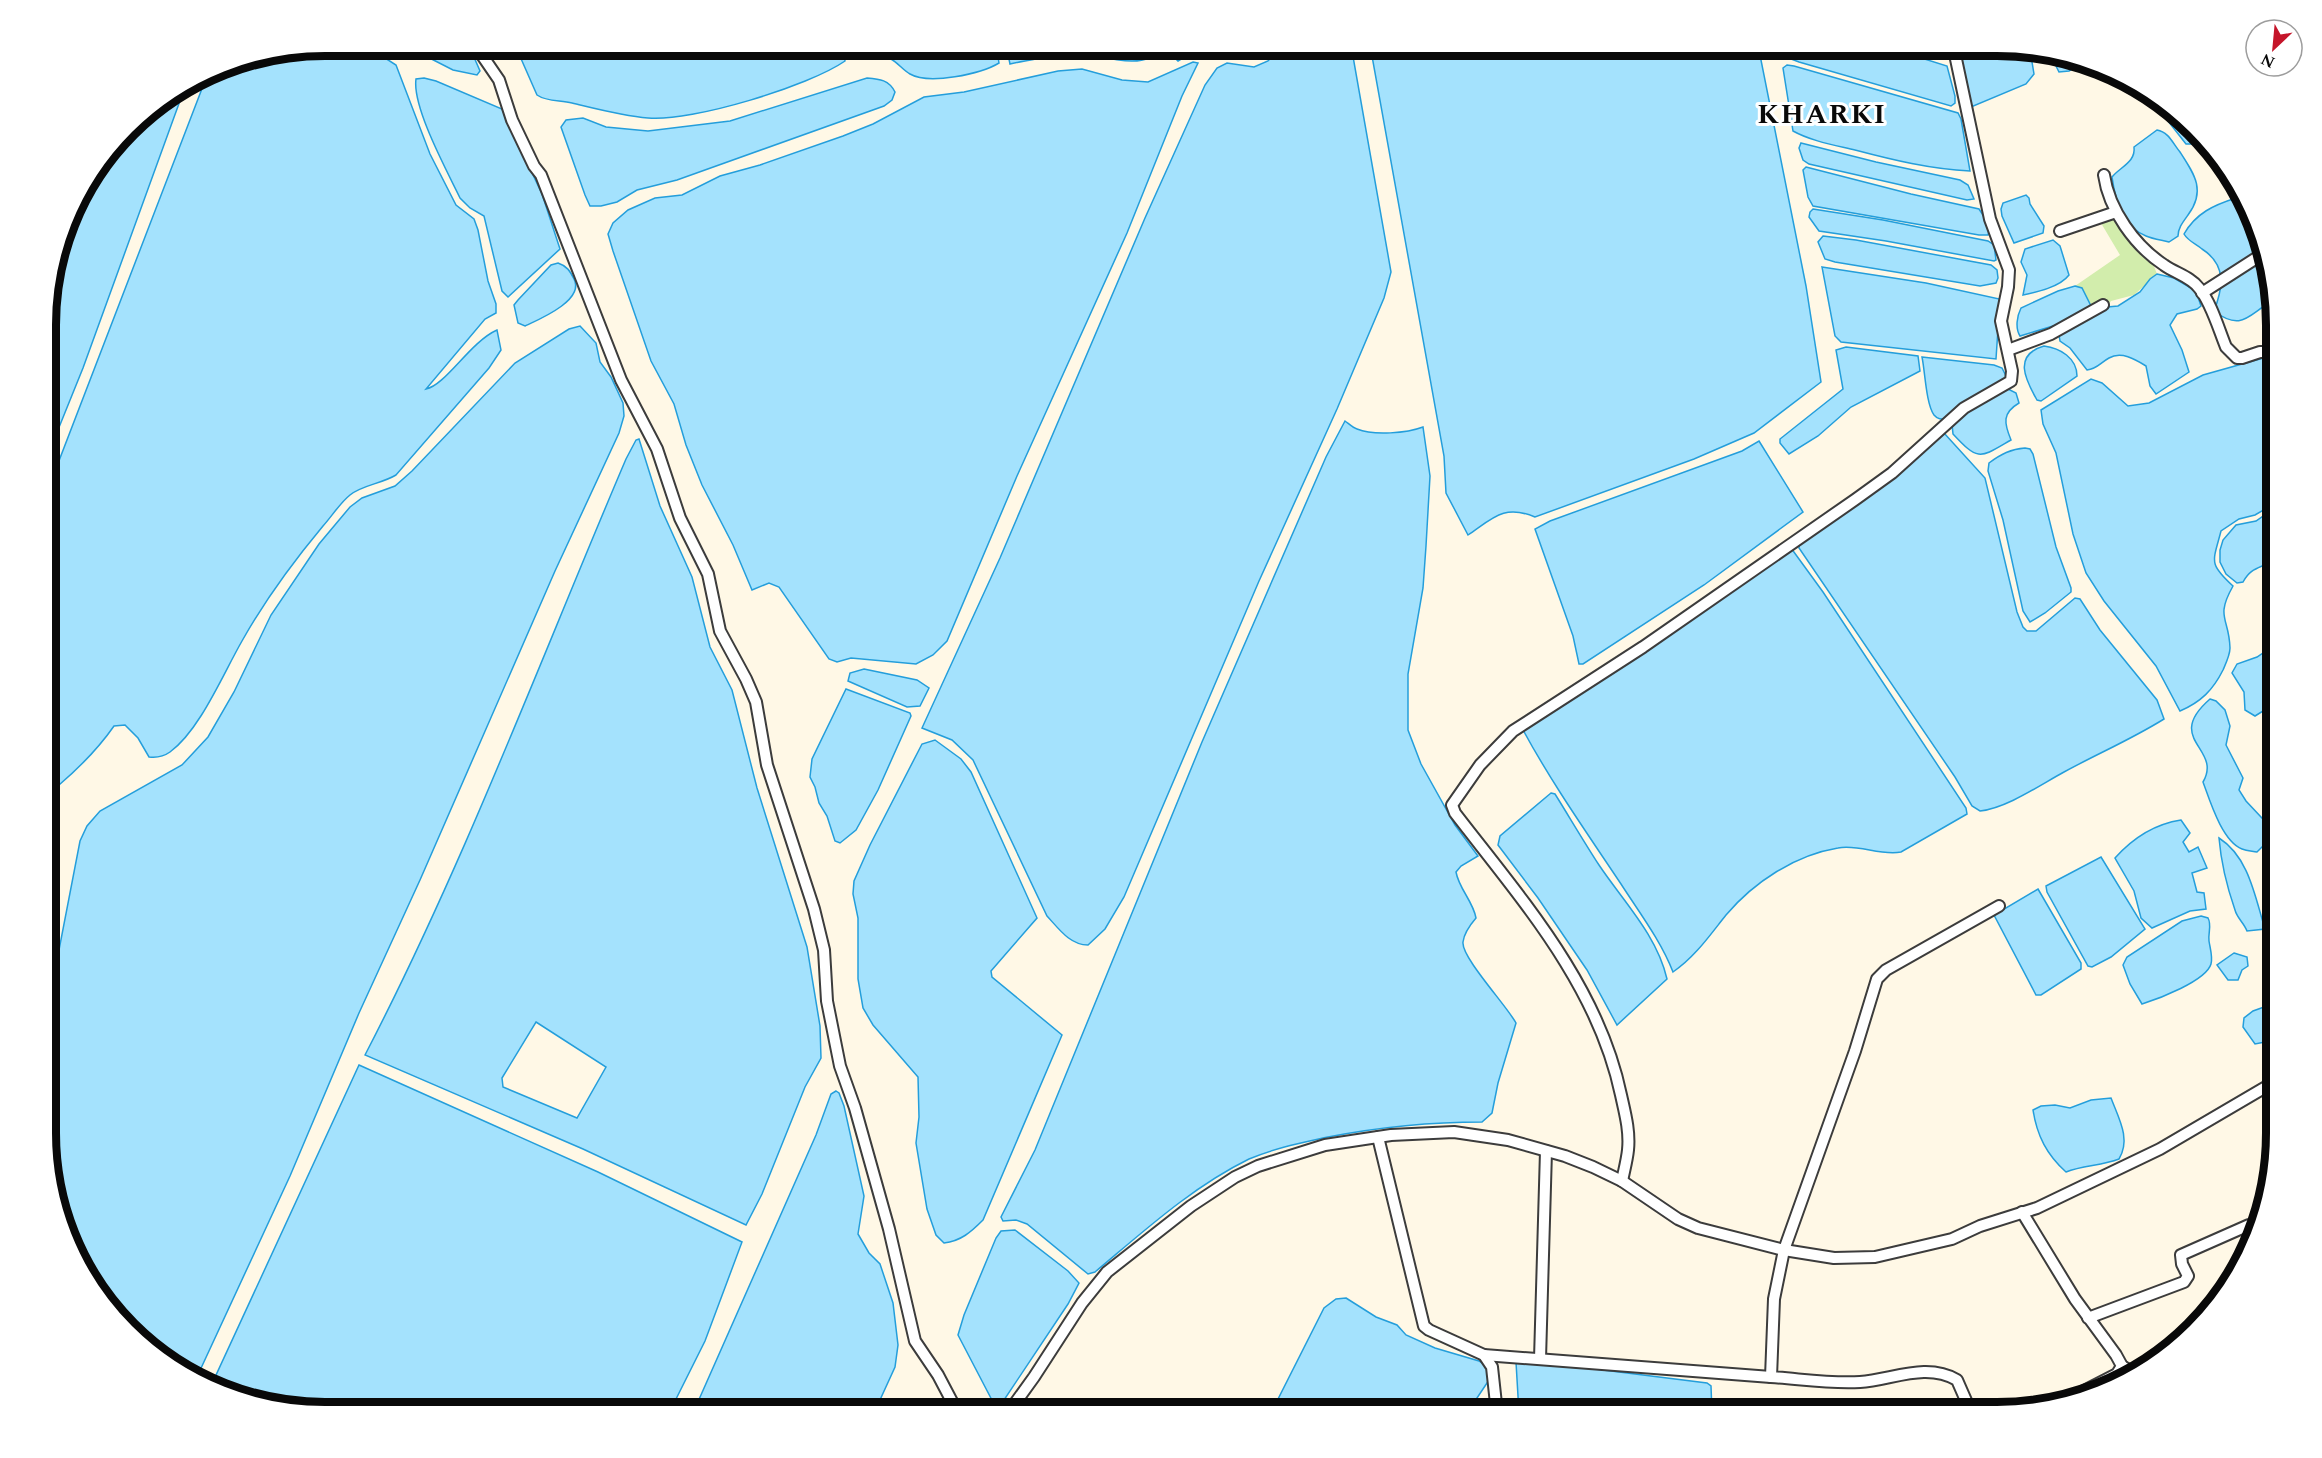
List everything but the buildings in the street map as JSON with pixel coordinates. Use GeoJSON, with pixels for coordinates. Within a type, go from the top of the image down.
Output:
{"type":"FeatureCollection","features":[{"type":"Feature","properties":{"kind":"street"},"geometry":{"type":"LineString","coordinates":[[483,56],[499,80],[512,120],[534,166],[541,175],[610,353],[625,388],[657,449],[680,518],[708,574],[720,631],[756,702],[767,765],[814,909],[824,950],[827,1001],[840,1066],[855,1108],[889,1229],[915,1341],[938,1375],[952,1402]]}},
{"type":"Feature","properties":{"kind":"street"},"geometry":{"type":"LineString","coordinates":[[1622,1181],[1628,1150],[1627,1125],[1616,1073],[1590,1010],[1565,959],[1452,806],[1480,765],[1513,731],[1643,647],[1856,499],[1892,473],[1964,408],[2011,381],[2013,376],[2001,321],[2009,270],[1990,219],[1955,56]]}},
{"type":"Feature","properties":{"kind":"street"},"geometry":{"type":"LineString","coordinates":[[2104,175],[2105,188],[2116,212],[2131,234],[2154,258],[2193,282],[2202,292],[2226,347],[2231,353],[2242,358],[2266,352]]}},
{"type":"Feature","properties":{"kind":"street"},"geometry":{"type":"LineString","coordinates":[[2060,231],[2116,212]]}},
{"type":"Feature","properties":{"kind":"street"},"geometry":{"type":"LineString","coordinates":[[2202,292],[2258,257]]}},
{"type":"Feature","properties":{"kind":"street"},"geometry":{"type":"LineString","coordinates":[[2008,350],[2051,334],[2103,305]]}},
{"type":"Feature","properties":{"kind":"street"},"geometry":{"type":"LineString","coordinates":[[1772,1377],[1774,1299],[1784,1250],[1855,1051],[1877,979],[1886,970],[1999,906]]}},
{"type":"Feature","properties":{"kind":"street"},"geometry":{"type":"LineString","coordinates":[[1016,1402],[1094,1287],[1107,1272],[1191,1206],[1235,1177],[1258,1166],[1325,1145],[1378,1137],[1454,1132],[1509,1140],[1593,1167],[1622,1181],[1678,1219],[1698,1228],[1784,1250],[1834,1258],[1875,1257],[1952,1239],[1980,1226],[2026,1220],[2082,1188],[2160,1149],[2266,1087]]}},
{"type":"Feature","properties":{"kind":"street"},"geometry":{"type":"LineString","coordinates":[[1378,1137],[1424,1326],[1484,1355],[1861,1382],[1903,1374],[1942,1374],[1957,1380],[1967,1402]]}},
{"type":"Feature","properties":{"kind":"street"},"geometry":{"type":"LineString","coordinates":[[1540,1359],[1546,1151]]}},
{"type":"Feature","properties":{"kind":"street"},"geometry":{"type":"LineString","coordinates":[[2026,1220],[2088,1318],[2122,1366],[2127,1369]]}},
{"type":"Feature","properties":{"kind":"street"},"geometry":{"type":"LineString","coordinates":[[2088,1318],[2184,1282],[2188,1276],[2182,1264],[2181,1255],[2248,1225]]}},
{"type":"Feature","properties":{"kind":"street"},"geometry":{"type":"LineString","coordinates":[[1484,1355],[1492,1367],[1496,1402]]}},
{"type":"Feature","properties":{"kind":"street"},"geometry":{"type":"LineString","coordinates":[[2118,1374],[2122,1366]]}},
{"type":"Feature","properties":{"kind":"green space"},"geometry":{"type":"Polygon","coordinates":[[[2116,212],[2150,256],[2157,274],[2134,295],[2111,301],[2107,307],[2092,308],[2082,289],[2075,286],[2120,255],[2098,218],[2116,212]]]}},
{"type":"Feature","properties":{"kind":"water"},"geometry":{"type":"Polygon","coordinates":[[[307,56],[382,56],[396,65],[430,154],[456,205],[474,219],[488,281],[496,304],[496,313],[485,319],[426,389],[442,380],[477,344],[497,330],[501,350],[489,368],[396,475],[355,492],[339,506],[270,596],[242,641],[201,716],[181,742],[165,755],[149,757],[138,738],[125,725],[114,726],[102,742],[59,785],[56,784],[56,469],[204,84],[255,65],[307,56]]]}},
{"type":"Feature","properties":{"kind":"water"},"geometry":{"type":"Polygon","coordinates":[[[426,56],[473,56],[480,71],[477,75],[453,70],[426,56]]]}},
{"type":"Feature","properties":{"kind":"water"},"geometry":{"type":"Polygon","coordinates":[[[520,56],[844,56],[845,61],[828,71],[778,91],[720,108],[668,118],[620,114],[549,100],[537,95],[520,56]]]}},
{"type":"Feature","properties":{"kind":"water"},"geometry":{"type":"Polygon","coordinates":[[[882,56],[998,56],[999,63],[980,71],[955,77],[929,78],[910,74],[882,56]]]}},
{"type":"Feature","properties":{"kind":"water"},"geometry":{"type":"Polygon","coordinates":[[[1008,56],[1051,56],[1010,64],[1008,56]]]}},
{"type":"Feature","properties":{"kind":"water"},"geometry":{"type":"Polygon","coordinates":[[[1096,56],[1151,56],[1144,60],[1134,61],[1096,56]]]}},
{"type":"Feature","properties":{"kind":"water"},"geometry":{"type":"Polygon","coordinates":[[[1173,56],[1187,56],[1178,61],[1173,56]]]}},
{"type":"Feature","properties":{"kind":"water"},"geometry":{"type":"Polygon","coordinates":[[[1272,56],[1353,56],[1391,272],[1384,298],[1337,409],[1259,581],[1124,897],[1105,929],[1088,945],[1082,944],[1065,935],[1047,916],[973,760],[952,740],[922,728],[1000,558],[1145,218],[1205,85],[1217,68],[1227,63],[1254,67],[1268,61],[1272,56]]]}},
{"type":"Feature","properties":{"kind":"water"},"geometry":{"type":"Polygon","coordinates":[[[1372,56],[1760,56],[1806,286],[1821,382],[1754,433],[1694,459],[1535,517],[1524,513],[1507,512],[1492,518],[1468,535],[1446,493],[1444,456],[1372,56]]]}},
{"type":"Feature","properties":{"kind":"water"},"geometry":{"type":"Polygon","coordinates":[[[1783,56],[1915,56],[1947,66],[1955,103],[1951,106],[1783,56]]]}},
{"type":"Feature","properties":{"kind":"water"},"geometry":{"type":"Polygon","coordinates":[[[1959,56],[2031,58],[2034,74],[2026,84],[1971,107],[1959,56]]]}},
{"type":"Feature","properties":{"kind":"water"},"geometry":{"type":"Polygon","coordinates":[[[1193,62],[1198,63],[1182,96],[1127,233],[1017,476],[947,641],[933,655],[916,664],[851,658],[837,662],[829,659],[779,587],[769,583],[752,590],[733,545],[702,485],[686,445],[674,404],[651,361],[608,234],[613,223],[628,210],[655,198],[682,195],[720,176],[760,165],[843,136],[873,124],[924,97],[964,92],[1058,71],[1082,69],[1122,80],[1148,82],[1193,62]]]}},
{"type":"Feature","properties":{"kind":"water"},"geometry":{"type":"Polygon","coordinates":[[[2054,62],[2075,67],[2069,71],[2059,72],[2054,62]]]}},
{"type":"Feature","properties":{"kind":"water"},"geometry":{"type":"Polygon","coordinates":[[[1787,65],[1958,113],[1970,171],[1898,161],[1823,142],[1793,131],[1783,68],[1787,65]]]}},
{"type":"Feature","properties":{"kind":"water"},"geometry":{"type":"Polygon","coordinates":[[[424,78],[502,109],[542,194],[560,249],[508,297],[502,291],[484,216],[470,208],[460,198],[425,122],[416,91],[416,79],[424,78]]]}},
{"type":"Feature","properties":{"kind":"water"},"geometry":{"type":"Polygon","coordinates":[[[867,78],[880,80],[890,85],[895,92],[892,100],[884,106],[677,180],[637,190],[617,202],[601,206],[590,206],[561,127],[566,120],[583,118],[606,127],[648,131],[730,121],[867,78]]]}},
{"type":"Feature","properties":{"kind":"water"},"geometry":{"type":"Polygon","coordinates":[[[181,97],[83,368],[56,435],[56,307],[61,272],[70,238],[92,190],[122,147],[147,122],[181,97]]]}},
{"type":"Feature","properties":{"kind":"water"},"geometry":{"type":"Polygon","coordinates":[[[2159,110],[2197,143],[2186,144],[2159,110]]]}},
{"type":"Feature","properties":{"kind":"water"},"geometry":{"type":"Polygon","coordinates":[[[2157,130],[2168,136],[2180,152],[2194,176],[2197,191],[2193,206],[2181,225],[2178,236],[2169,242],[2146,236],[2131,226],[2118,203],[2112,177],[2133,157],[2134,147],[2157,130]]]}},
{"type":"Feature","properties":{"kind":"water"},"geometry":{"type":"Polygon","coordinates":[[[1801,143],[1960,180],[1968,185],[1974,199],[1967,200],[1809,164],[1803,160],[1799,148],[1801,143]]]}},
{"type":"Feature","properties":{"kind":"water"},"geometry":{"type":"Polygon","coordinates":[[[1806,167],[1979,209],[1988,224],[1988,235],[1813,206],[1808,197],[1803,170],[1806,167]]]}},
{"type":"Feature","properties":{"kind":"water"},"geometry":{"type":"Polygon","coordinates":[[[2026,195],[2044,226],[2043,233],[2014,243],[2001,209],[2003,203],[2026,195]]]}},
{"type":"Feature","properties":{"kind":"water"},"geometry":{"type":"Polygon","coordinates":[[[2235,198],[2239,206],[2252,238],[2264,290],[2266,305],[2246,319],[2239,321],[2224,317],[2214,311],[2221,285],[2216,262],[2184,234],[2200,215],[2235,198]]]}},
{"type":"Feature","properties":{"kind":"water"},"geometry":{"type":"Polygon","coordinates":[[[1813,209],[1988,241],[1994,245],[1996,260],[1819,231],[1809,217],[1813,209]]]}},
{"type":"Feature","properties":{"kind":"water"},"geometry":{"type":"Polygon","coordinates":[[[1823,236],[1991,265],[1997,270],[1998,278],[1996,283],[1980,286],[1835,262],[1825,259],[1818,242],[1823,236]]]}},
{"type":"Feature","properties":{"kind":"water"},"geometry":{"type":"Polygon","coordinates":[[[2053,240],[2060,246],[2069,275],[2054,286],[2023,295],[2027,275],[2021,262],[2025,249],[2053,240]]]}},
{"type":"Feature","properties":{"kind":"water"},"geometry":{"type":"Polygon","coordinates":[[[558,263],[568,269],[574,279],[576,287],[573,294],[559,308],[541,319],[525,326],[518,323],[514,305],[551,265],[558,263]]]}},
{"type":"Feature","properties":{"kind":"water"},"geometry":{"type":"Polygon","coordinates":[[[1822,267],[1926,283],[2004,300],[1998,329],[1996,359],[1841,342],[1835,336],[1822,267]]]}},
{"type":"Feature","properties":{"kind":"water"},"geometry":{"type":"Polygon","coordinates":[[[2157,274],[2174,278],[2196,291],[2201,306],[2177,314],[2170,325],[2189,372],[2156,394],[2150,386],[2146,366],[2142,363],[2118,355],[2087,370],[2070,348],[2060,341],[2059,335],[2107,307],[2118,306],[2140,292],[2157,274]]]}},
{"type":"Feature","properties":{"kind":"water"},"geometry":{"type":"Polygon","coordinates":[[[2075,286],[2082,288],[2092,308],[2063,323],[2020,336],[2017,322],[2021,308],[2075,286]]]}},
{"type":"Feature","properties":{"kind":"water"},"geometry":{"type":"Polygon","coordinates":[[[580,326],[596,343],[600,362],[611,377],[623,403],[624,416],[619,433],[555,571],[420,880],[359,1013],[290,1176],[200,1371],[147,1336],[111,1297],[83,1252],[70,1220],[61,1186],[56,1151],[56,977],[80,841],[87,826],[100,811],[182,765],[208,737],[234,692],[271,615],[319,544],[350,507],[362,498],[395,486],[515,363],[569,329],[580,326]]]}},
{"type":"Feature","properties":{"kind":"water"},"geometry":{"type":"Polygon","coordinates":[[[2044,346],[2056,349],[2071,359],[2077,376],[2041,401],[2037,400],[2024,368],[2028,355],[2044,346]]]}},
{"type":"Feature","properties":{"kind":"water"},"geometry":{"type":"Polygon","coordinates":[[[1846,347],[1918,356],[1920,371],[1851,407],[1818,436],[1789,454],[1780,443],[1780,439],[1843,389],[1836,350],[1846,347]]]}},
{"type":"Feature","properties":{"kind":"water"},"geometry":{"type":"Polygon","coordinates":[[[1922,357],[1994,365],[2002,368],[2006,376],[2004,380],[1948,419],[1941,419],[1937,418],[1931,410],[1922,357]]]}},
{"type":"Feature","properties":{"kind":"water"},"geometry":{"type":"Polygon","coordinates":[[[2266,357],[2266,509],[2255,515],[2239,519],[2221,531],[2215,556],[2216,567],[2233,586],[2224,612],[2229,638],[2229,653],[2223,670],[2211,689],[2194,704],[2180,711],[2156,666],[2104,601],[2086,573],[2073,534],[2056,453],[2043,424],[2041,410],[2091,379],[2102,383],[2128,406],[2149,403],[2203,375],[2266,357]]]}},
{"type":"Feature","properties":{"kind":"water"},"geometry":{"type":"Polygon","coordinates":[[[2006,388],[2016,393],[2019,403],[2013,407],[2006,419],[2011,440],[1993,451],[1975,453],[1953,434],[1952,424],[1957,418],[2006,388]]]}},
{"type":"Feature","properties":{"kind":"water"},"geometry":{"type":"Polygon","coordinates":[[[1345,421],[1364,431],[1381,433],[1423,427],[1430,476],[1423,588],[1408,674],[1408,730],[1421,764],[1455,825],[1478,856],[1461,866],[1456,872],[1476,918],[1465,935],[1464,949],[1516,1023],[1498,1083],[1492,1113],[1482,1122],[1424,1124],[1347,1133],[1288,1146],[1249,1159],[1188,1196],[1095,1272],[1088,1274],[1027,1224],[1016,1220],[1003,1221],[1001,1217],[1035,1150],[1202,742],[1326,457],[1345,421]]]}},
{"type":"Feature","properties":{"kind":"water"},"geometry":{"type":"Polygon","coordinates":[[[1944,433],[1985,478],[2017,612],[2023,627],[2027,631],[2036,631],[2075,598],[2080,599],[2100,630],[2157,700],[2164,719],[2012,801],[1980,811],[1972,806],[1955,777],[1799,548],[1799,543],[1944,433]]]}},
{"type":"Feature","properties":{"kind":"water"},"geometry":{"type":"Polygon","coordinates":[[[639,439],[660,506],[692,577],[710,647],[732,690],[757,788],[807,947],[820,1026],[821,1058],[805,1087],[762,1194],[746,1225],[583,1149],[365,1055],[469,834],[636,440],[639,439]],[[536,1022],[502,1078],[503,1087],[577,1118],[606,1067],[536,1022]]]}},
{"type":"Feature","properties":{"kind":"water"},"geometry":{"type":"Polygon","coordinates":[[[1759,441],[1803,512],[1704,585],[1583,664],[1579,664],[1573,636],[1535,529],[1550,521],[1742,451],[1759,441]]]}},
{"type":"Feature","properties":{"kind":"water"},"geometry":{"type":"Polygon","coordinates":[[[2025,448],[2030,449],[2033,454],[2056,547],[2071,588],[2071,592],[2030,622],[2023,611],[2003,520],[1988,471],[1989,463],[1998,457],[2025,448]]]}},
{"type":"Feature","properties":{"kind":"water"},"geometry":{"type":"Polygon","coordinates":[[[2266,514],[2266,564],[2250,573],[2243,582],[2237,583],[2226,574],[2220,562],[2223,540],[2236,525],[2256,521],[2266,514]]]}},
{"type":"Feature","properties":{"kind":"water"},"geometry":{"type":"Polygon","coordinates":[[[1791,548],[1823,592],[1966,808],[1967,814],[1901,852],[1838,848],[1806,857],[1776,872],[1737,903],[1695,953],[1673,972],[1649,927],[1557,788],[1522,728],[1791,548]]]}},
{"type":"Feature","properties":{"kind":"water"},"geometry":{"type":"Polygon","coordinates":[[[2266,651],[2266,709],[2255,716],[2245,710],[2244,692],[2232,673],[2237,664],[2266,651]]]}},
{"type":"Feature","properties":{"kind":"water"},"geometry":{"type":"Polygon","coordinates":[[[864,669],[917,680],[929,688],[920,706],[907,707],[848,681],[850,673],[864,669]]]}},
{"type":"Feature","properties":{"kind":"water"},"geometry":{"type":"Polygon","coordinates":[[[846,689],[910,713],[911,716],[878,790],[856,830],[840,843],[835,841],[810,777],[812,759],[846,689]]]}},
{"type":"Feature","properties":{"kind":"water"},"geometry":{"type":"Polygon","coordinates":[[[2210,699],[2216,701],[2225,710],[2230,726],[2226,745],[2243,778],[2239,790],[2266,822],[2266,843],[2257,852],[2235,845],[2228,838],[2213,809],[2203,782],[2207,770],[2206,760],[2192,734],[2192,724],[2197,713],[2210,699]]]}},
{"type":"Feature","properties":{"kind":"water"},"geometry":{"type":"Polygon","coordinates":[[[935,740],[961,759],[971,772],[1037,918],[991,971],[992,977],[1062,1035],[983,1220],[965,1235],[944,1243],[936,1235],[927,1209],[916,1143],[919,1117],[918,1077],[873,1025],[863,1008],[858,979],[858,918],[853,894],[854,881],[870,845],[922,744],[935,740]]]}},
{"type":"Feature","properties":{"kind":"water"},"geometry":{"type":"Polygon","coordinates":[[[1551,793],[1555,794],[1599,865],[1647,933],[1656,948],[1667,979],[1617,1025],[1587,970],[1538,898],[1498,845],[1500,836],[1551,793]]]}},
{"type":"Feature","properties":{"kind":"water"},"geometry":{"type":"Polygon","coordinates":[[[2181,820],[2190,833],[2183,842],[2189,852],[2198,847],[2207,868],[2192,873],[2197,892],[2204,893],[2206,909],[2190,911],[2152,928],[2141,918],[2134,891],[2115,858],[2145,833],[2181,820]]]}},
{"type":"Feature","properties":{"kind":"water"},"geometry":{"type":"Polygon","coordinates":[[[2219,838],[2229,846],[2244,867],[2250,879],[2265,929],[2247,931],[2237,916],[2225,874],[2219,838]]]}},
{"type":"Feature","properties":{"kind":"water"},"geometry":{"type":"Polygon","coordinates":[[[2101,857],[2145,929],[2111,957],[2092,967],[2088,966],[2047,892],[2046,886],[2101,857]]]}},
{"type":"Feature","properties":{"kind":"water"},"geometry":{"type":"Polygon","coordinates":[[[2038,889],[2081,963],[2081,969],[2041,995],[2036,995],[1994,915],[2038,889]]]}},
{"type":"Feature","properties":{"kind":"water"},"geometry":{"type":"Polygon","coordinates":[[[2201,916],[2208,918],[2210,923],[2212,961],[2207,970],[2191,983],[2142,1004],[2130,984],[2123,965],[2127,957],[2182,921],[2201,916]]]}},
{"type":"Feature","properties":{"kind":"water"},"geometry":{"type":"Polygon","coordinates":[[[2234,953],[2247,957],[2248,966],[2242,970],[2238,980],[2228,980],[2217,965],[2234,953]]]}},
{"type":"Feature","properties":{"kind":"water"},"geometry":{"type":"Polygon","coordinates":[[[2266,1006],[2265,1042],[2255,1044],[2243,1027],[2244,1018],[2253,1011],[2266,1006]]]}},
{"type":"Feature","properties":{"kind":"water"},"geometry":{"type":"Polygon","coordinates":[[[359,1065],[598,1172],[742,1242],[705,1341],[674,1402],[307,1402],[255,1393],[214,1379],[359,1065]]]}},
{"type":"Feature","properties":{"kind":"water"},"geometry":{"type":"Polygon","coordinates":[[[836,1091],[839,1093],[844,1106],[864,1196],[858,1234],[869,1253],[880,1264],[893,1303],[898,1345],[895,1367],[879,1402],[698,1402],[816,1135],[831,1094],[836,1091]]]}},
{"type":"Feature","properties":{"kind":"water"},"geometry":{"type":"Polygon","coordinates":[[[2111,1098],[2124,1136],[2119,1159],[2066,1172],[2053,1159],[2044,1144],[2033,1110],[2041,1106],[2055,1105],[2070,1108],[2091,1100],[2111,1098]]]}},
{"type":"Feature","properties":{"kind":"water"},"geometry":{"type":"Polygon","coordinates":[[[1015,1230],[1068,1271],[1079,1283],[1068,1304],[1003,1402],[993,1402],[958,1335],[964,1315],[1001,1231],[1015,1230]]]}},
{"type":"Feature","properties":{"kind":"water"},"geometry":{"type":"Polygon","coordinates":[[[1346,1298],[1376,1317],[1397,1325],[1406,1335],[1435,1348],[1479,1361],[1489,1368],[1491,1377],[1474,1402],[1277,1402],[1324,1308],[1336,1299],[1346,1298]]]}},
{"type":"Feature","properties":{"kind":"water"},"geometry":{"type":"Polygon","coordinates":[[[1516,1362],[1579,1367],[1707,1383],[1711,1386],[1712,1402],[1518,1402],[1516,1362]]]}},
{"type":"Feature","properties":{"kind":"district","name":"KHARKI"},"geometry":{"type":"Point","coordinates":[1822,114]}}]}
